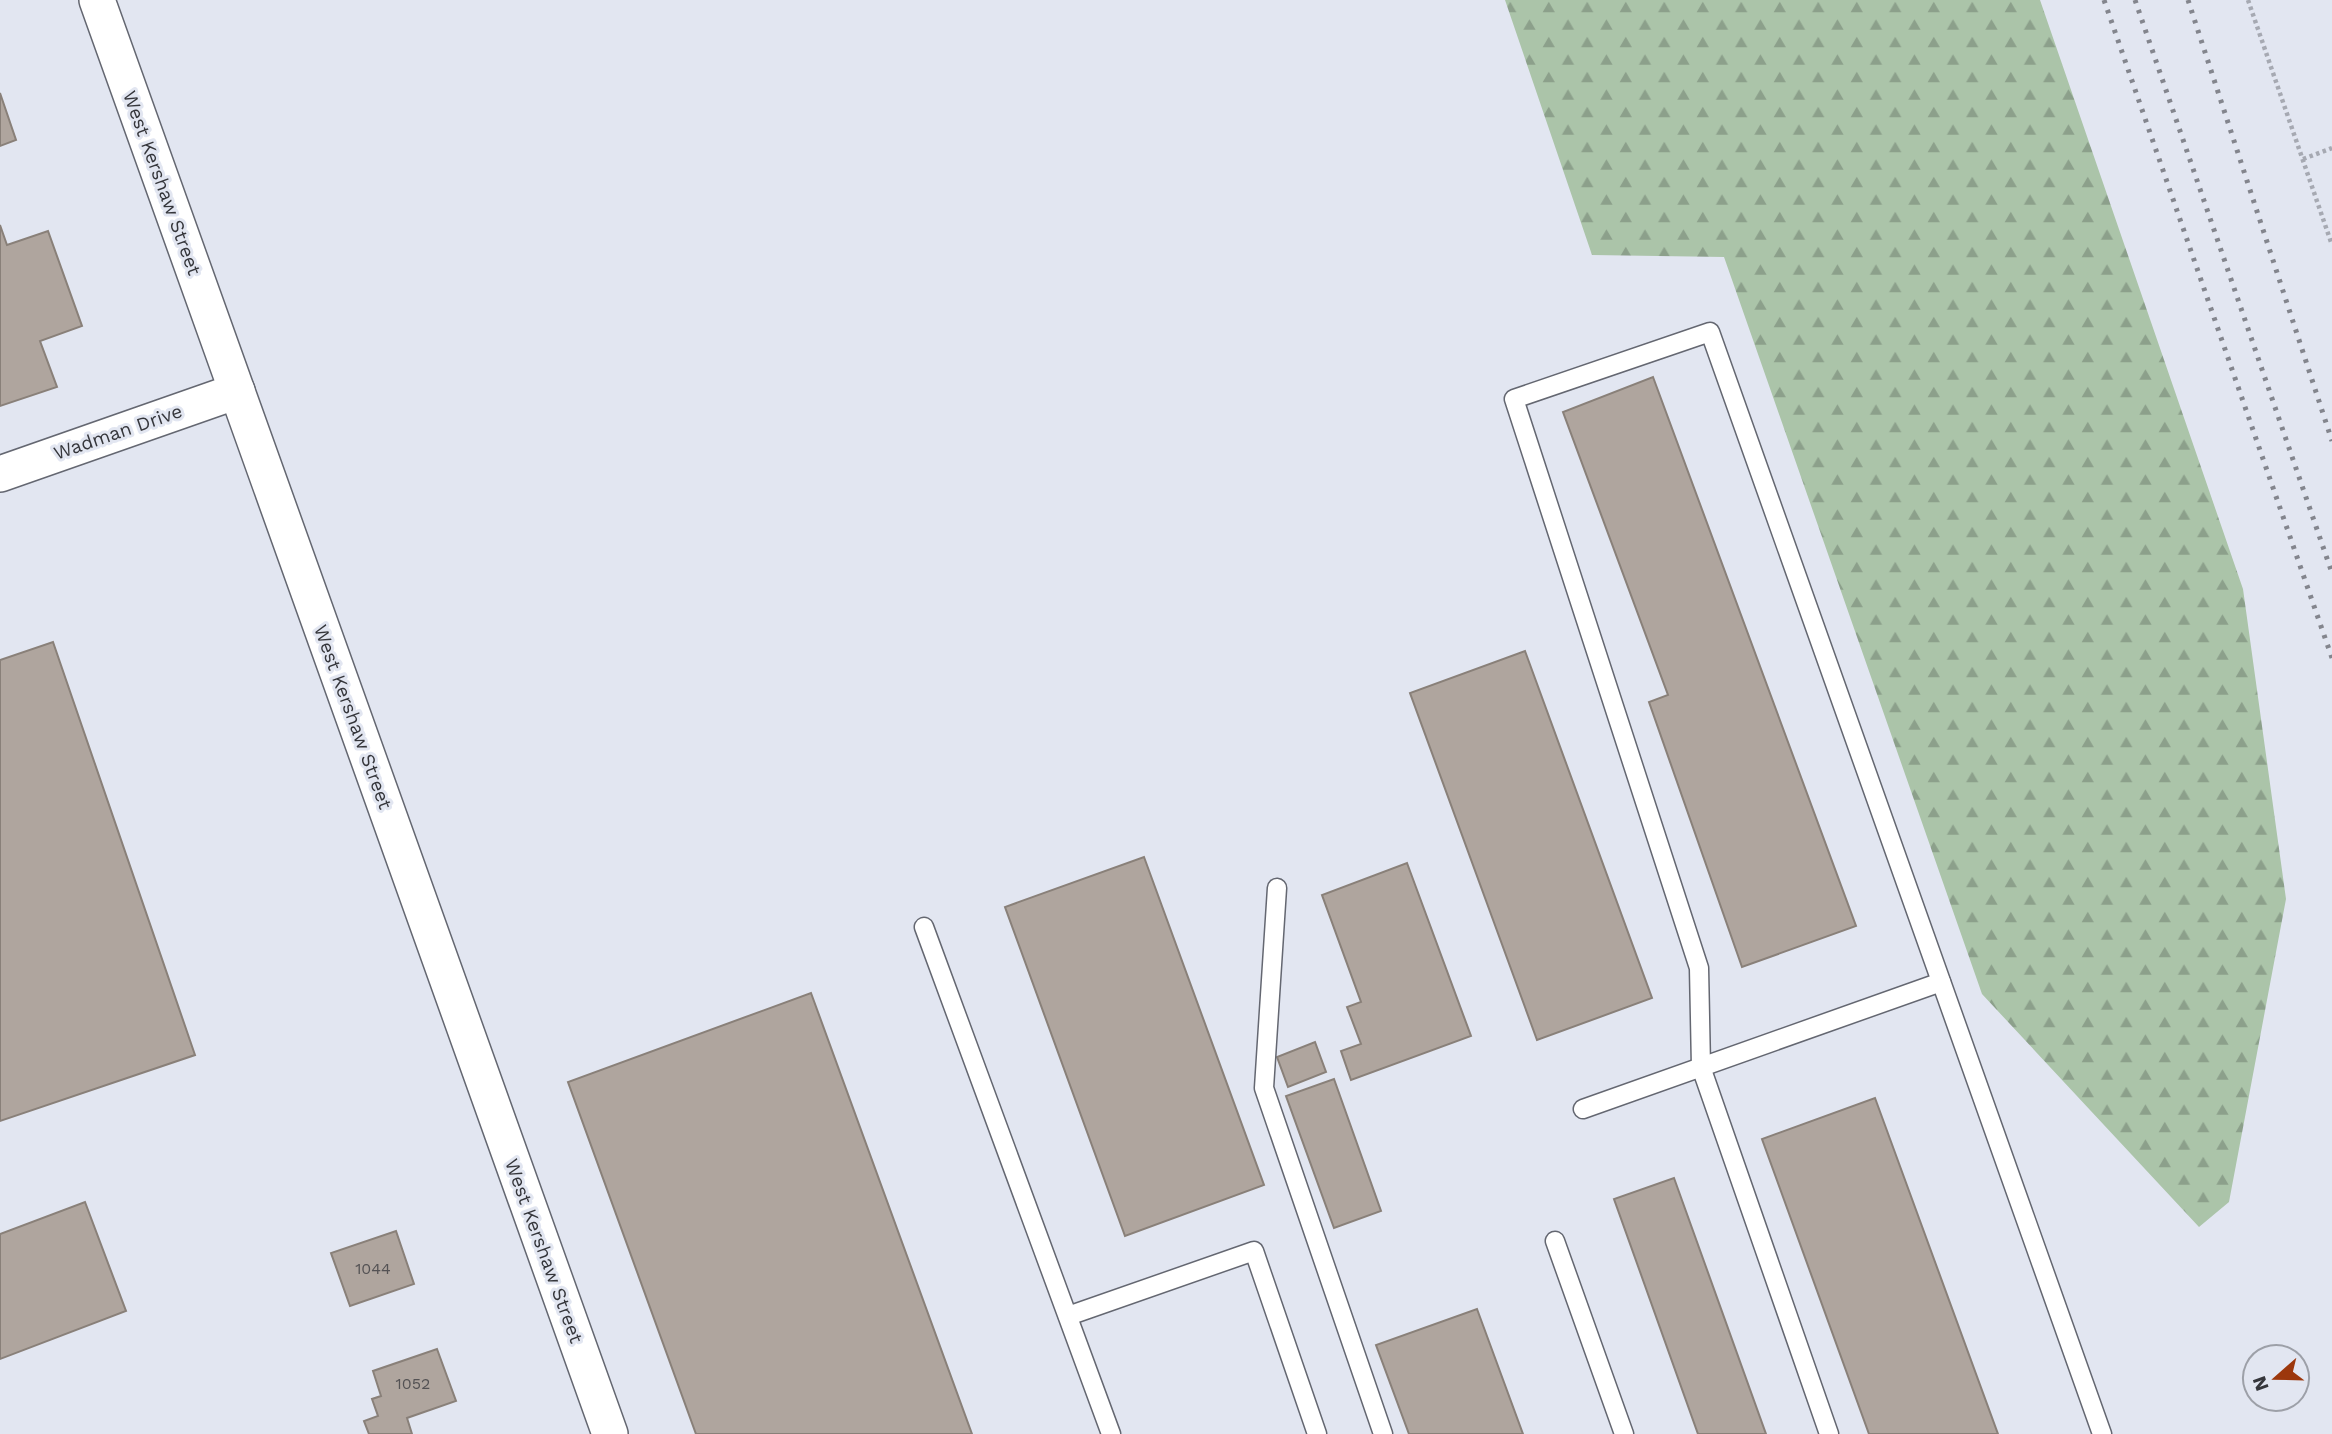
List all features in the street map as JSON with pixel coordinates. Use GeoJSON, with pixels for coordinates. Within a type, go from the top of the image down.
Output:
{"type":"FeatureCollection","features":[{"type":"Feature","properties":{"kind":"street","name":"West Kershaw Street"},"geometry":{"type":"LineString","coordinates":[[97,0],[610,1434]]}},
{"type":"Feature","properties":{"kind":"street","name":"Wadman Drive"},"geometry":{"type":"LineString","coordinates":[[0,474],[236,391]]}},
{"type":"Feature","properties":{"kind":"lane"},"geometry":{"type":"LineString","coordinates":[[1829,1434],[1701,1067],[1699,968],[1514,399],[1710,332],[2102,1434]]}},
{"type":"Feature","properties":{"kind":"lane"},"geometry":{"type":"LineString","coordinates":[[1278,888],[1264,1088],[1383,1434]]}},
{"type":"Feature","properties":{"kind":"lane"},"geometry":{"type":"LineString","coordinates":[[924,927],[1111,1434]]}},
{"type":"Feature","properties":{"kind":"lane"},"geometry":{"type":"LineString","coordinates":[[1583,1109],[1941,982]]}},
{"type":"Feature","properties":{"kind":"lane"},"geometry":{"type":"LineString","coordinates":[[1555,1241],[1624,1434]]}},
{"type":"Feature","properties":{"kind":"lane"},"geometry":{"type":"LineString","coordinates":[[1068,1316],[1254,1251],[1317,1434]]}},
{"type":"Feature","properties":{"kind":"path"},"geometry":{"type":"LineString","coordinates":[[2248,0],[2332,245]]}},
{"type":"Feature","properties":{"kind":"path"},"geometry":{"type":"LineString","coordinates":[[2303,159],[2332,148]]}},
{"type":"Feature","properties":{"kind":"green space"},"geometry":{"type":"Polygon","coordinates":[[[1505,0],[2040,0],[2243,589],[2286,899],[2229,1202],[2199,1227],[1982,994],[1724,257],[1592,255],[1505,0]]]}},
{"type":"Feature","properties":{"kind":"building"},"geometry":{"type":"Polygon","coordinates":[[[0,93],[16,140],[0,146],[0,93]]]}},
{"type":"Feature","properties":{"kind":"building"},"geometry":{"type":"Polygon","coordinates":[[[0,225],[7,245],[48,231],[82,326],[40,341],[57,387],[0,406],[0,225]]]}},
{"type":"Feature","properties":{"kind":"building"},"geometry":{"type":"Polygon","coordinates":[[[1653,377],[1856,926],[1742,967],[1649,702],[1668,695],[1563,412],[1653,377]]]}},
{"type":"Feature","properties":{"kind":"building"},"geometry":{"type":"Polygon","coordinates":[[[53,642],[195,1055],[0,1121],[0,660],[53,642]]]}},
{"type":"Feature","properties":{"kind":"building"},"geometry":{"type":"Polygon","coordinates":[[[1525,651],[1652,998],[1537,1040],[1410,693],[1525,651]]]}},
{"type":"Feature","properties":{"kind":"building"},"geometry":{"type":"Polygon","coordinates":[[[1144,857],[1264,1185],[1125,1236],[1005,907],[1144,857]]]}},
{"type":"Feature","properties":{"kind":"building"},"geometry":{"type":"Polygon","coordinates":[[[1407,863],[1471,1036],[1351,1080],[1341,1051],[1361,1044],[1347,1007],[1361,1002],[1322,895],[1407,863]]]}},
{"type":"Feature","properties":{"kind":"building"},"geometry":{"type":"Polygon","coordinates":[[[811,993],[972,1434],[696,1434],[568,1082],[811,993]]]}},
{"type":"Feature","properties":{"kind":"building"},"geometry":{"type":"Polygon","coordinates":[[[1315,1042],[1326,1072],[1288,1087],[1277,1057],[1315,1042]]]}},
{"type":"Feature","properties":{"kind":"building"},"geometry":{"type":"Polygon","coordinates":[[[1334,1079],[1381,1211],[1334,1228],[1286,1096],[1334,1079]]]}},
{"type":"Feature","properties":{"kind":"building"},"geometry":{"type":"Polygon","coordinates":[[[1875,1098],[1998,1434],[1869,1434],[1762,1139],[1875,1098]]]}},
{"type":"Feature","properties":{"kind":"building"},"geometry":{"type":"Polygon","coordinates":[[[1674,1178],[1766,1434],[1698,1434],[1614,1199],[1674,1178]]]}},
{"type":"Feature","properties":{"kind":"building"},"geometry":{"type":"Polygon","coordinates":[[[85,1202],[126,1311],[0,1359],[0,1234],[85,1202]]]}},
{"type":"Feature","properties":{"kind":"building"},"geometry":{"type":"Polygon","coordinates":[[[396,1231],[414,1284],[350,1306],[331,1253],[396,1231]]]}},
{"type":"Feature","properties":{"kind":"building"},"geometry":{"type":"Polygon","coordinates":[[[1477,1309],[1523,1434],[1409,1434],[1376,1345],[1477,1309]]]}},
{"type":"Feature","properties":{"kind":"building"},"geometry":{"type":"Polygon","coordinates":[[[437,1349],[456,1401],[407,1418],[412,1434],[369,1434],[364,1421],[378,1416],[372,1399],[381,1396],[373,1371],[437,1349]]]}},
{"type":"Feature","properties":{"kind":"railway"},"geometry":{"type":"LineString","coordinates":[[2104,0],[2332,658]]}},
{"type":"Feature","properties":{"kind":"railway"},"geometry":{"type":"LineString","coordinates":[[2135,0],[2332,573]]}},
{"type":"Feature","properties":{"kind":"railway"},"geometry":{"type":"LineString","coordinates":[[2188,0],[2332,441]]}}]}
